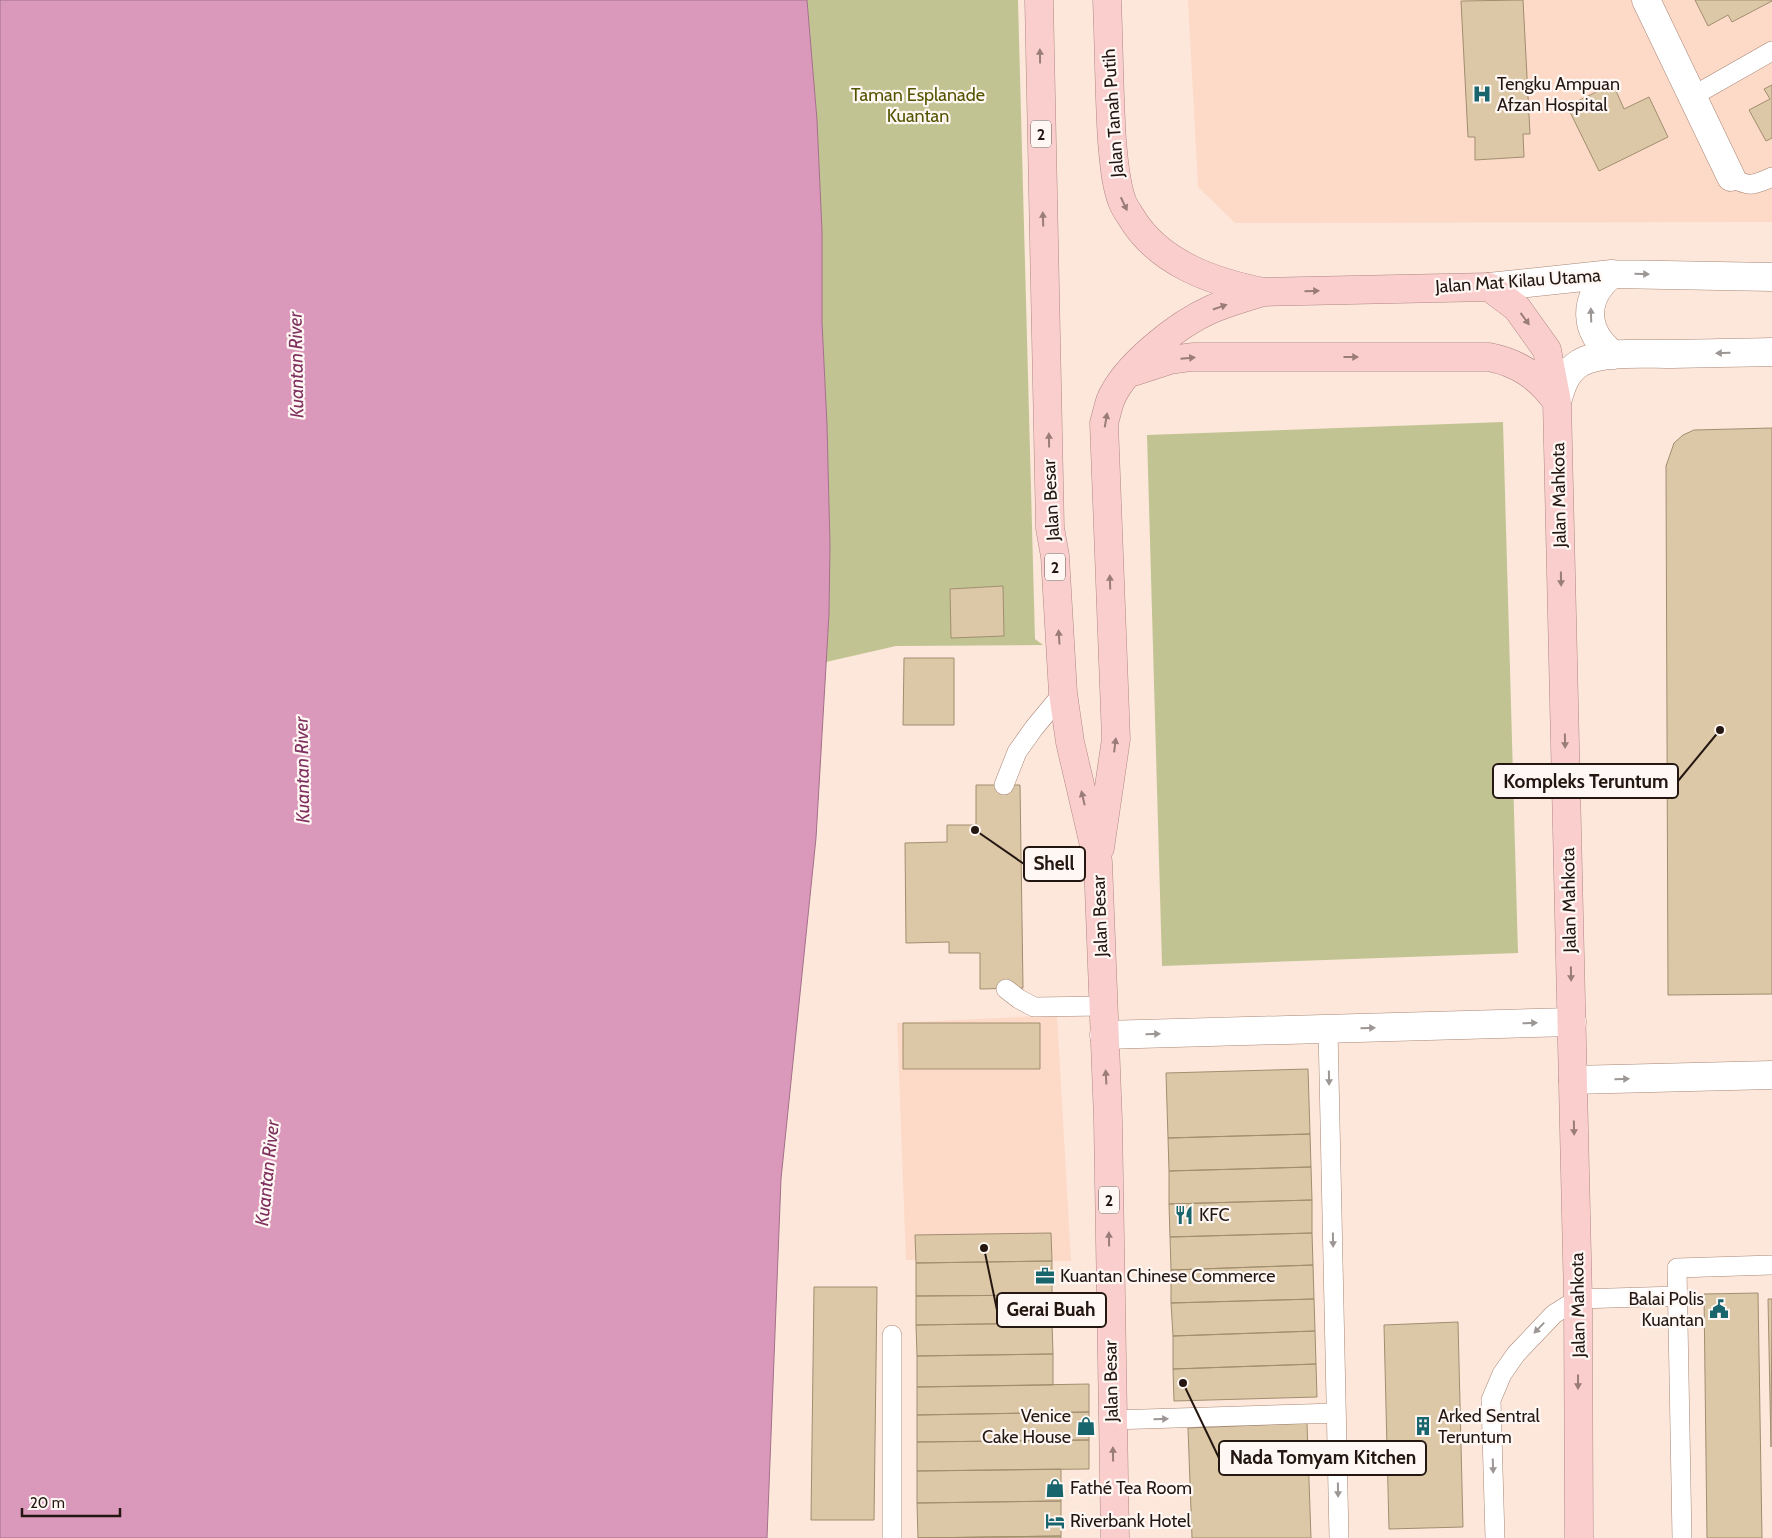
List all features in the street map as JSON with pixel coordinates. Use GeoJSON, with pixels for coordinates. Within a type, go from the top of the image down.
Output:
{"type":"FeatureCollection","features":[{"type":"Feature","properties":{"kind":"highway","name":"Jalan Besar"},"geometry":{"type":"LineString","coordinates":[[1039,0],[1050,528],[1055,556],[1063,693],[1070,742],[1098,862],[1108,1120],[1115,1538]]}},
{"type":"Feature","properties":{"kind":"highway","name":"Jalan Tanah Putih"},"geometry":{"type":"LineString","coordinates":[[1107,0],[1111,122],[1115,170],[1122,202],[1137,226],[1170,258],[1207,277],[1263,292]]}},
{"type":"Feature","properties":{"kind":"highway","name":"Jalan Mat Kilau Utama"},"geometry":{"type":"LineString","coordinates":[[1263,292],[1489,287]]}},
{"type":"Feature","properties":{"kind":"highway","name":"Jalan Mahkota"},"geometry":{"type":"LineString","coordinates":[[1489,287],[1517,308],[1547,350],[1557,402],[1574,1080],[1578,1299],[1579,1538]]}},
{"type":"Feature","properties":{"kind":"highway"},"geometry":{"type":"LineString","coordinates":[[1098,862],[1116,739],[1104,423],[1111,400],[1125,376],[1158,344],[1181,326],[1212,310],[1263,292]]}},
{"type":"Feature","properties":{"kind":"highway"},"geometry":{"type":"LineString","coordinates":[[1125,376],[1162,362],[1192,357],[1490,357],[1520,366],[1547,388],[1557,402]]}},
{"type":"Feature","properties":{"kind":"street"},"geometry":{"type":"LineString","coordinates":[[1646,0],[1731,176]]}},
{"type":"Feature","properties":{"kind":"street"},"geometry":{"type":"LineString","coordinates":[[1612,274],[1602,282],[1595,292],[1591,304],[1590,317],[1597,339],[1604,348],[1614,355]]}},
{"type":"Feature","properties":{"kind":"street","name":"Jalan Mat Kilau Utama"},"geometry":{"type":"LineString","coordinates":[[1489,287],[1612,274],[1772,277]]}},
{"type":"Feature","properties":{"kind":"street"},"geometry":{"type":"LineString","coordinates":[[1557,402],[1566,379],[1574,367],[1588,359],[1614,355],[1772,352]]}},
{"type":"Feature","properties":{"kind":"street"},"geometry":{"type":"LineString","coordinates":[[1104,1035],[1572,1022]]}},
{"type":"Feature","properties":{"kind":"street"},"geometry":{"type":"LineString","coordinates":[[1574,1080],[1772,1075]]}},
{"type":"Feature","properties":{"kind":"lane"},"geometry":{"type":"LineString","coordinates":[[1693,96],[1772,51]]}},
{"type":"Feature","properties":{"kind":"lane"},"geometry":{"type":"LineString","coordinates":[[1731,176],[1742,183],[1754,185],[1772,177]]}},
{"type":"Feature","properties":{"kind":"lane"},"geometry":{"type":"LineString","coordinates":[[1004,785],[1017,752],[1063,693]]}},
{"type":"Feature","properties":{"kind":"lane"},"geometry":{"type":"LineString","coordinates":[[1006,989],[1034,1007],[1104,1006]]}},
{"type":"Feature","properties":{"kind":"lane"},"geometry":{"type":"LineString","coordinates":[[1328,1029],[1339,1538]]}},
{"type":"Feature","properties":{"kind":"lane"},"geometry":{"type":"LineString","coordinates":[[1682,1538],[1676,1296],[1677,1268],[1772,1266]]}},
{"type":"Feature","properties":{"kind":"lane"},"geometry":{"type":"LineString","coordinates":[[1495,1538],[1491,1400],[1502,1374],[1516,1354],[1554,1314],[1578,1299],[1676,1296]]}},
{"type":"Feature","properties":{"kind":"lane"},"geometry":{"type":"LineString","coordinates":[[892,1335],[892,1538]]}},
{"type":"Feature","properties":{"kind":"lane"},"geometry":{"type":"LineString","coordinates":[[1112,1420],[1336,1413]]}},
{"type":"Feature","properties":{"kind":"shaded area","name":"Tengku Ampuan Afzan Hospital"},"geometry":{"type":"Polygon","coordinates":[[[1188,0],[1772,0],[1772,222],[1235,223],[1198,187],[1188,0]]]}},
{"type":"Feature","properties":{"kind":"shaded area"},"geometry":{"type":"Polygon","coordinates":[[[1057,1015],[1071,1261],[906,1260],[897,1023],[1057,1015]]]}},
{"type":"Feature","properties":{"kind":"green space","name":"Taman Esplanade Kuantan"},"geometry":{"type":"Polygon","coordinates":[[[807,0],[1018,0],[1035,639],[1043,645],[896,646],[826,662],[830,544],[822,322],[822,231],[817,120],[807,0]]]}},
{"type":"Feature","properties":{"kind":"green space"},"geometry":{"type":"Polygon","coordinates":[[[1503,422],[1518,953],[1162,966],[1147,435],[1503,422]]]}},
{"type":"Feature","properties":{"kind":"water","name":"Kuantan River"},"geometry":{"type":"Polygon","coordinates":[[[0,0],[807,0],[817,120],[822,231],[822,322],[830,544],[829,614],[816,838],[781,1179],[767,1538],[0,1538],[0,0]]]}},
{"type":"Feature","properties":{"kind":"building"},"geometry":{"type":"Polygon","coordinates":[[[1523,0],[1530,134],[1523,134],[1524,157],[1475,160],[1475,137],[1468,137],[1461,1],[1523,0]]]}},
{"type":"Feature","properties":{"kind":"building"},"geometry":{"type":"Polygon","coordinates":[[[1695,0],[1772,1],[1732,22],[1728,15],[1708,26],[1695,0]]]}},
{"type":"Feature","properties":{"kind":"building"},"geometry":{"type":"Polygon","coordinates":[[[1613,84],[1624,109],[1649,97],[1668,137],[1599,171],[1567,106],[1613,84]]]}},
{"type":"Feature","properties":{"kind":"building"},"geometry":{"type":"Polygon","coordinates":[[[1772,85],[1772,138],[1766,141],[1749,110],[1770,99],[1764,89],[1772,85]]]}},
{"type":"Feature","properties":{"kind":"building"},"geometry":{"type":"Polygon","coordinates":[[[1772,428],[1772,994],[1668,995],[1666,466],[1674,443],[1683,435],[1694,430],[1772,428]]]}},
{"type":"Feature","properties":{"kind":"building"},"geometry":{"type":"Polygon","coordinates":[[[1003,586],[1004,636],[951,638],[950,589],[1003,586]]]}},
{"type":"Feature","properties":{"kind":"building"},"geometry":{"type":"Polygon","coordinates":[[[904,658],[954,658],[954,725],[903,725],[904,658]]]}},
{"type":"Feature","properties":{"kind":"building"},"geometry":{"type":"Polygon","coordinates":[[[976,785],[1020,785],[1023,988],[980,989],[980,953],[949,953],[949,942],[906,943],[905,843],[947,842],[947,825],[976,825],[976,785]]]}},
{"type":"Feature","properties":{"kind":"building"},"geometry":{"type":"Polygon","coordinates":[[[903,1023],[1040,1023],[1040,1069],[903,1069],[903,1023]]]}},
{"type":"Feature","properties":{"kind":"building"},"geometry":{"type":"Polygon","coordinates":[[[1308,1069],[1310,1134],[1168,1138],[1166,1073],[1308,1069]]]}},
{"type":"Feature","properties":{"kind":"building"},"geometry":{"type":"Polygon","coordinates":[[[1310,1134],[1311,1167],[1169,1171],[1168,1138],[1310,1134]]]}},
{"type":"Feature","properties":{"kind":"building"},"geometry":{"type":"Polygon","coordinates":[[[1311,1167],[1312,1200],[1169,1204],[1169,1171],[1311,1167]]]}},
{"type":"Feature","properties":{"kind":"building"},"geometry":{"type":"Polygon","coordinates":[[[1312,1200],[1312,1233],[1170,1237],[1169,1204],[1312,1200]]]}},
{"type":"Feature","properties":{"kind":"building"},"geometry":{"type":"Polygon","coordinates":[[[1051,1233],[1052,1261],[916,1263],[915,1235],[1051,1233]]]}},
{"type":"Feature","properties":{"kind":"building"},"geometry":{"type":"Polygon","coordinates":[[[1312,1233],[1313,1265],[1171,1270],[1170,1237],[1312,1233]]]}},
{"type":"Feature","properties":{"kind":"building"},"geometry":{"type":"Polygon","coordinates":[[[1052,1261],[1052,1295],[916,1296],[916,1263],[1052,1261]]]}},
{"type":"Feature","properties":{"kind":"building"},"geometry":{"type":"Polygon","coordinates":[[[1313,1265],[1314,1299],[1171,1303],[1171,1270],[1313,1265]]]}},
{"type":"Feature","properties":{"kind":"building"},"geometry":{"type":"Polygon","coordinates":[[[814,1287],[877,1287],[874,1520],[811,1520],[814,1287]]]}},
{"type":"Feature","properties":{"kind":"building"},"geometry":{"type":"Polygon","coordinates":[[[1758,1293],[1762,1538],[1707,1538],[1704,1294],[1758,1293]]]}},
{"type":"Feature","properties":{"kind":"building"},"geometry":{"type":"Polygon","coordinates":[[[1052,1295],[1052,1323],[916,1325],[916,1296],[1052,1295]]]}},
{"type":"Feature","properties":{"kind":"building"},"geometry":{"type":"Polygon","coordinates":[[[1314,1299],[1315,1331],[1173,1336],[1171,1303],[1314,1299]]]}},
{"type":"Feature","properties":{"kind":"building"},"geometry":{"type":"Polygon","coordinates":[[[1768,1299],[1772,1299],[1771,1447],[1768,1299]]]}},
{"type":"Feature","properties":{"kind":"building","name":"Arked Sentral Teruntum"},"geometry":{"type":"Polygon","coordinates":[[[1458,1322],[1463,1527],[1389,1529],[1384,1325],[1458,1322]]]}},
{"type":"Feature","properties":{"kind":"building"},"geometry":{"type":"Polygon","coordinates":[[[1052,1323],[1053,1354],[917,1356],[916,1325],[1052,1323]]]}},
{"type":"Feature","properties":{"kind":"building"},"geometry":{"type":"Polygon","coordinates":[[[1315,1331],[1316,1364],[1173,1369],[1173,1336],[1315,1331]]]}},
{"type":"Feature","properties":{"kind":"building"},"geometry":{"type":"Polygon","coordinates":[[[1053,1354],[1053,1385],[917,1387],[917,1356],[1053,1354]]]}},
{"type":"Feature","properties":{"kind":"building"},"geometry":{"type":"Polygon","coordinates":[[[1316,1364],[1317,1397],[1174,1401],[1173,1369],[1316,1364]]]}},
{"type":"Feature","properties":{"kind":"building"},"geometry":{"type":"Polygon","coordinates":[[[1089,1384],[1089,1412],[917,1415],[917,1387],[1089,1384]]]}},
{"type":"Feature","properties":{"kind":"building"},"geometry":{"type":"Polygon","coordinates":[[[1089,1412],[1089,1440],[917,1442],[917,1415],[1089,1412]]]}},
{"type":"Feature","properties":{"kind":"building"},"geometry":{"type":"Polygon","coordinates":[[[1307,1423],[1311,1538],[1192,1538],[1188,1428],[1307,1423]]]}},
{"type":"Feature","properties":{"kind":"building"},"geometry":{"type":"Polygon","coordinates":[[[1089,1440],[1089,1469],[917,1471],[917,1442],[1089,1440]]]}},
{"type":"Feature","properties":{"kind":"building"},"geometry":{"type":"Polygon","coordinates":[[[1061,1469],[1061,1501],[917,1503],[917,1471],[1061,1469]]]}},
{"type":"Feature","properties":{"kind":"building"},"geometry":{"type":"Polygon","coordinates":[[[1061,1501],[1061,1536],[918,1538],[917,1503],[1061,1501]]]}},
{"type":"Feature","properties":{"kind":"building"},"geometry":{"type":"Polygon","coordinates":[[[1061,1536],[1061,1538],[918,1538],[1061,1536]]]}},
{"type":"Feature","properties":{"kind":"place","name":"Tengku Ampuan Afzan Hospital"},"geometry":{"type":"Point","coordinates":[1482,94]}},
{"type":"Feature","properties":{"kind":"place","name":"Kompleks Teruntum"},"geometry":{"type":"Point","coordinates":[1720,730]}},
{"type":"Feature","properties":{"kind":"place","name":"Shell"},"geometry":{"type":"Point","coordinates":[975,830]}},
{"type":"Feature","properties":{"kind":"place","name":"KFC"},"geometry":{"type":"Point","coordinates":[1184,1215]}},
{"type":"Feature","properties":{"kind":"place","name":"Gerai Buah"},"geometry":{"type":"Point","coordinates":[984,1248]}},
{"type":"Feature","properties":{"kind":"place","name":"Kuantan Chinese Commerce"},"geometry":{"type":"Point","coordinates":[1045,1276]}},
{"type":"Feature","properties":{"kind":"place","name":"Balai Polis Kuantan"},"geometry":{"type":"Point","coordinates":[1719,1309]}},
{"type":"Feature","properties":{"kind":"place","name":"Nada Tomyam Kitchen"},"geometry":{"type":"Point","coordinates":[1183,1383]}},
{"type":"Feature","properties":{"kind":"place","name":"Venice Cake House"},"geometry":{"type":"Point","coordinates":[1086,1426]}},
{"type":"Feature","properties":{"kind":"place","name":"Arked Sentral Teruntum"},"geometry":{"type":"Point","coordinates":[1423,1426]}},
{"type":"Feature","properties":{"kind":"place","name":"Fathé Tea Room"},"geometry":{"type":"Point","coordinates":[1055,1488]}},
{"type":"Feature","properties":{"kind":"place","name":"Riverbank Hotel"},"geometry":{"type":"Point","coordinates":[1055,1521]}}]}
